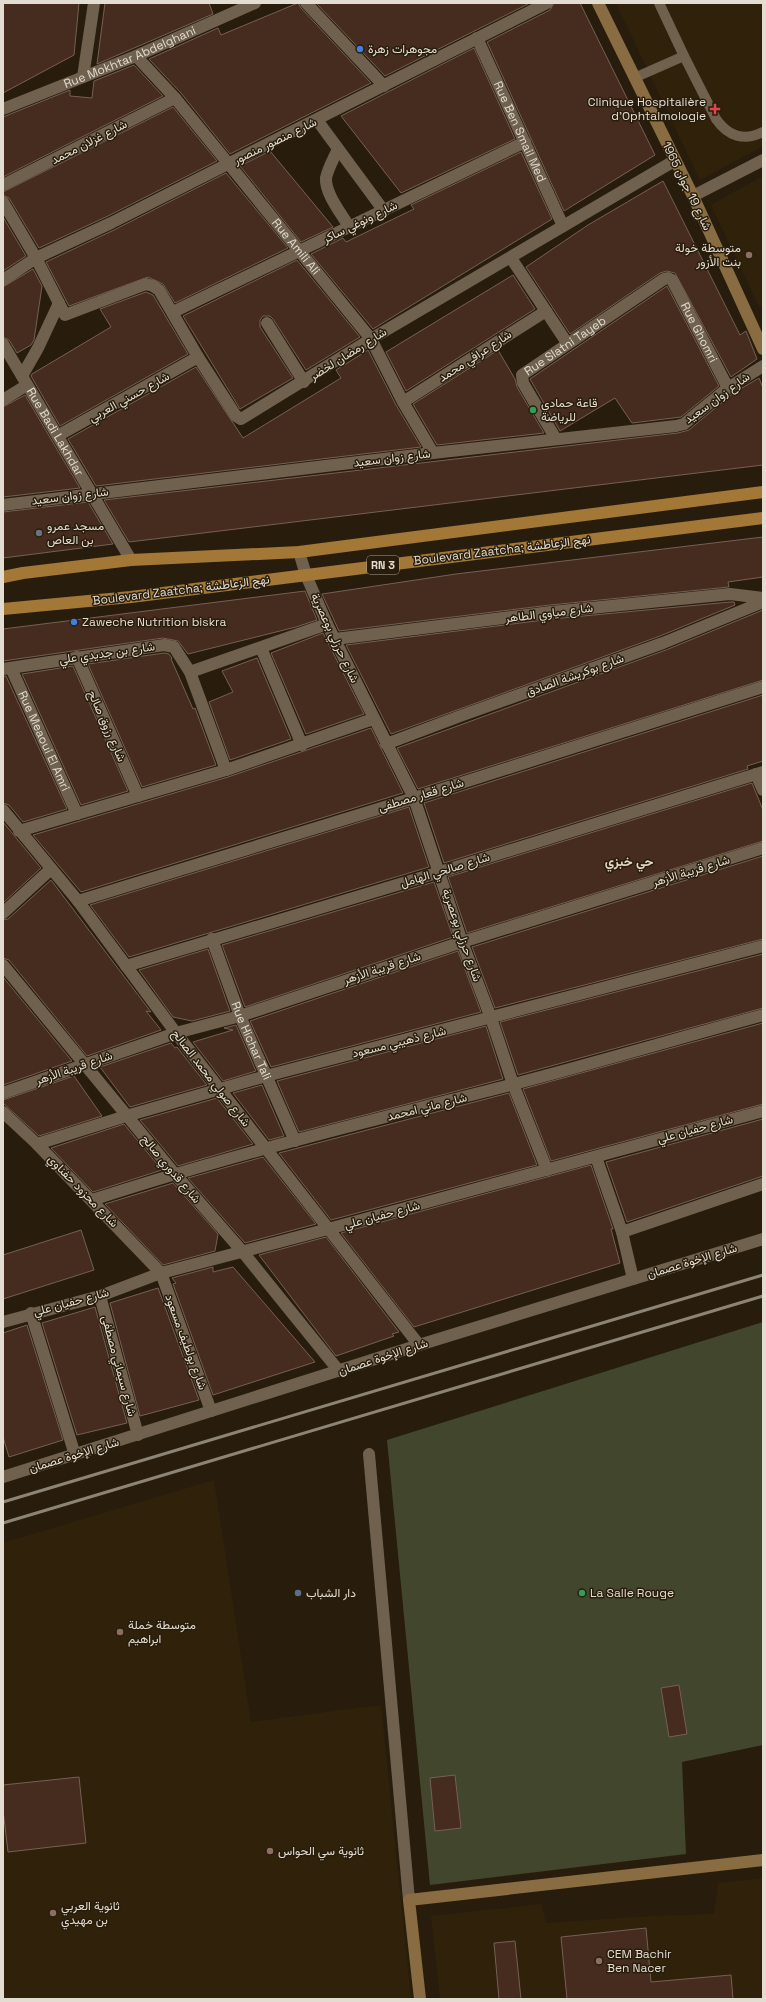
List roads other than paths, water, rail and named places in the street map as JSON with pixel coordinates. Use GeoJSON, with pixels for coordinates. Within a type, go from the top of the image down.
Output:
{"type":"FeatureCollection","features":[{"type":"Feature","properties":{"kind":"main road","name":"Boulevard Zaatcha; نهج الزعاطشة"},"geometry":{"type":"LineString","coordinates":[[3,577],[23,573],[131,560],[299,552],[763,492]]}},
{"type":"Feature","properties":{"kind":"main road","name":"Boulevard Zaatcha; نهج الزعاطشة"},"geometry":{"type":"LineString","coordinates":[[3,609],[130,597],[763,518]]}},
{"type":"Feature","properties":{"kind":"street"},"geometry":{"type":"LineString","coordinates":[[83,77],[94,3]]}},
{"type":"Feature","properties":{"kind":"street","name":"Rue Mokhtar Abdelghani"},"geometry":{"type":"LineString","coordinates":[[3,109],[136,56],[255,3]]}},
{"type":"Feature","properties":{"kind":"street"},"geometry":{"type":"LineString","coordinates":[[306,3],[384,86]]}},
{"type":"Feature","properties":{"kind":"street","name":"شارع منصور منصور"},"geometry":{"type":"LineString","coordinates":[[3,280],[36,258],[229,164],[547,3]]}},
{"type":"Feature","properties":{"kind":"street","name":"شارع 19 جوان 1965"},"geometry":{"type":"LineString","coordinates":[[598,3],[674,161],[693,196],[763,349]]}},
{"type":"Feature","properties":{"kind":"street","name":"Rue Ben Smail Med"},"geometry":{"type":"LineString","coordinates":[[477,38],[526,142],[563,226]]}},
{"type":"Feature","properties":{"kind":"street","name":"Rue Amili Ali"},"geometry":{"type":"LineString","coordinates":[[136,56],[176,98],[371,339],[403,402],[433,453]]}},
{"type":"Feature","properties":{"kind":"street","name":"شارع غزلان محمد"},"geometry":{"type":"LineString","coordinates":[[3,185],[176,98]]}},
{"type":"Feature","properties":{"kind":"street"},"geometry":{"type":"LineString","coordinates":[[317,120],[384,211]]}},
{"type":"Feature","properties":{"kind":"street","name":"شارع ونوغي ساكر"},"geometry":{"type":"LineString","coordinates":[[173,312],[526,142]]}},
{"type":"Feature","properties":{"kind":"street"},"geometry":{"type":"LineString","coordinates":[[338,149],[329,168],[326,180],[329,191],[349,227]]}},
{"type":"Feature","properties":{"kind":"street"},"geometry":{"type":"LineString","coordinates":[[693,196],[763,160]]}},
{"type":"Feature","properties":{"kind":"street","name":"شارع رمضان لخضر"},"geometry":{"type":"LineString","coordinates":[[58,303],[65,315],[146,284],[153,286],[159,290],[198,357],[238,418],[241,419],[304,382],[371,339],[674,161]]}},
{"type":"Feature","properties":{"kind":"street"},"geometry":{"type":"LineString","coordinates":[[3,202],[36,258],[58,303],[24,381],[3,400]]}},
{"type":"Feature","properties":{"kind":"street"},"geometry":{"type":"LineString","coordinates":[[511,258],[567,343]]}},
{"type":"Feature","properties":{"kind":"street","name":"Rue Slatni Tayeb"},"geometry":{"type":"LineString","coordinates":[[556,439],[521,378],[522,375],[664,278],[668,278]]}},
{"type":"Feature","properties":{"kind":"street","name":"Rue Ghomri"},"geometry":{"type":"LineString","coordinates":[[668,278],[672,280],[728,388]]}},
{"type":"Feature","properties":{"kind":"street","name":"شارع عرافي محمد"},"geometry":{"type":"LineString","coordinates":[[403,402],[546,310]]}},
{"type":"Feature","properties":{"kind":"street"},"geometry":{"type":"LineString","coordinates":[[268,323],[304,382]]}},
{"type":"Feature","properties":{"kind":"street","name":"Rue Badi Lakhdar"},"geometry":{"type":"LineString","coordinates":[[3,344],[24,381],[59,435],[131,560]]}},
{"type":"Feature","properties":{"kind":"street","name":"شارع حسني العربي"},"geometry":{"type":"LineString","coordinates":[[59,435],[198,357]]}},
{"type":"Feature","properties":{"kind":"street","name":"شارع زوان سعيد"},"geometry":{"type":"LineString","coordinates":[[3,505],[92,493],[676,426],[684,424],[728,388],[763,366]]}},
{"type":"Feature","properties":{"kind":"street","name":"شارع حرزلي بوعصرية"},"geometry":{"type":"LineString","coordinates":[[299,552],[306,575],[327,624],[373,719],[414,798],[440,872],[462,942],[491,1018],[513,1084],[547,1170]]}},
{"type":"Feature","properties":{"kind":"street","name":"شارع مياوي الطاهر"},"geometry":{"type":"LineString","coordinates":[[335,639],[551,612],[730,594],[763,598]]}},
{"type":"Feature","properties":{"kind":"street","name":"شارع بوكريشة الصادق"},"geometry":{"type":"LineString","coordinates":[[386,744],[664,643],[763,602]]}},
{"type":"Feature","properties":{"kind":"street"},"geometry":{"type":"LineString","coordinates":[[190,672],[327,624]]}},
{"type":"Feature","properties":{"kind":"street","name":"شارع بن جديدي علي"},"geometry":{"type":"LineString","coordinates":[[7,668],[77,656],[164,644],[174,647],[190,672],[226,770]]}},
{"type":"Feature","properties":{"kind":"street"},"geometry":{"type":"LineString","coordinates":[[261,648],[302,745]]}},
{"type":"Feature","properties":{"kind":"street","name":"شارع رزوق صالح"},"geometry":{"type":"LineString","coordinates":[[77,656],[138,796]]}},
{"type":"Feature","properties":{"kind":"street","name":"Rue Meaoui El Amri"},"geometry":{"type":"LineString","coordinates":[[7,668],[77,814]]}},
{"type":"Feature","properties":{"kind":"street","name":"شارع قعار مصطفى"},"geometry":{"type":"LineString","coordinates":[[78,901],[414,798],[763,687]]}},
{"type":"Feature","properties":{"kind":"street"},"geometry":{"type":"LineString","coordinates":[[20,830],[226,770],[302,745],[373,719]]}},
{"type":"Feature","properties":{"kind":"street"},"geometry":{"type":"LineString","coordinates":[[760,773],[763,790]]}},
{"type":"Feature","properties":{"kind":"street","name":"شارع صالحي الهامل"},"geometry":{"type":"LineString","coordinates":[[126,966],[212,939],[440,872],[760,773]]}},
{"type":"Feature","properties":{"kind":"street","name":"شارع صولي محمد الصالح"},"geometry":{"type":"LineString","coordinates":[[3,810],[78,901],[219,1089],[266,1147],[419,1345]]}},
{"type":"Feature","properties":{"kind":"street","name":"شارع قريبة الأزهر"},"geometry":{"type":"LineString","coordinates":[[3,1093],[176,1033],[240,1016],[462,942],[763,848]]}},
{"type":"Feature","properties":{"kind":"street"},"geometry":{"type":"LineString","coordinates":[[3,913],[51,869]]}},
{"type":"Feature","properties":{"kind":"street","name":"Rue Hichar Tali"},"geometry":{"type":"LineString","coordinates":[[212,939],[240,1016],[295,1140]]}},
{"type":"Feature","properties":{"kind":"street","name":"شارع ذهيبي مسعود"},"geometry":{"type":"LineString","coordinates":[[37,1144],[126,1116],[266,1076],[763,946]]}},
{"type":"Feature","properties":{"kind":"street","name":"شارع قدوري صالح"},"geometry":{"type":"LineString","coordinates":[[3,965],[86,1063],[126,1116],[242,1250],[340,1372]]}},
{"type":"Feature","properties":{"kind":"street","name":"شارع ماني امحمد"},"geometry":{"type":"LineString","coordinates":[[92,1200],[174,1173],[266,1147],[513,1084],[763,1015]]}},
{"type":"Feature","properties":{"kind":"street","name":"شارع حفيان علي"},"geometry":{"type":"LineString","coordinates":[[3,1322],[31,1313],[100,1296],[161,1273],[242,1250],[328,1229],[763,1110]]}},
{"type":"Feature","properties":{"kind":"street","name":"شارع محزود حفناوي"},"geometry":{"type":"LineString","coordinates":[[3,1112],[92,1200],[161,1273]]}},
{"type":"Feature","properties":{"kind":"street"},"geometry":{"type":"LineString","coordinates":[[596,1156],[622,1232],[633,1279]]}},
{"type":"Feature","properties":{"kind":"street"},"geometry":{"type":"LineString","coordinates":[[622,1232],[763,1184]]}},
{"type":"Feature","properties":{"kind":"street","name":"شارع الإخوة عصمان"},"geometry":{"type":"LineString","coordinates":[[4,1475],[75,1455],[211,1411],[340,1372],[419,1345],[763,1239]]}},
{"type":"Feature","properties":{"kind":"street","name":"شارع بولطيف مسعود"},"geometry":{"type":"LineString","coordinates":[[161,1273],[211,1411]]}},
{"type":"Feature","properties":{"kind":"street","name":"شارع سيماني مصطفى"},"geometry":{"type":"LineString","coordinates":[[100,1296],[138,1435]]}},
{"type":"Feature","properties":{"kind":"street"},"geometry":{"type":"LineString","coordinates":[[31,1313],[75,1455]]}},
{"type":"Feature","properties":{"kind":"street"},"geometry":{"type":"LineString","coordinates":[[369,1454],[409,1900],[420,1999]]}},
{"type":"Feature","properties":{"kind":"street"},"geometry":{"type":"LineString","coordinates":[[409,1900],[763,1860]]}},
{"type":"Feature","properties":{"kind":"lane"},"geometry":{"type":"LineString","coordinates":[[659,3],[684,56],[716,119],[723,129],[739,137],[763,132]]}},
{"type":"Feature","properties":{"kind":"lane"},"geometry":{"type":"LineString","coordinates":[[634,78],[684,56]]}},
{"type":"Feature","properties":{"kind":"railway"},"geometry":{"type":"LineString","coordinates":[[3,1502],[763,1275]]}},
{"type":"Feature","properties":{"kind":"railway"},"geometry":{"type":"LineString","coordinates":[[3,1523],[763,1296]]}},
{"type":"Feature","properties":{"kind":"place","name":"مجوهرات زهرة"},"geometry":{"type":"Point","coordinates":[360,49]}},
{"type":"Feature","properties":{"kind":"place","name":"Clinique Hospitalière d'Ophtalmologie"},"geometry":{"type":"Point","coordinates":[715,109]}},
{"type":"Feature","properties":{"kind":"place","name":"متوسطة خولة بنت الأزور"},"geometry":{"type":"Point","coordinates":[749,255]}},
{"type":"Feature","properties":{"kind":"place","name":"قاعة حمادي للرياضة"},"geometry":{"type":"Point","coordinates":[533,410]}},
{"type":"Feature","properties":{"kind":"place","name":"مسجد عمرو بن العاص"},"geometry":{"type":"Point","coordinates":[39,533]}},
{"type":"Feature","properties":{"kind":"place","name":"Zaweche Nutrition biskra"},"geometry":{"type":"Point","coordinates":[74,622]}},
{"type":"Feature","properties":{"kind":"place","name":"دار الشباب"},"geometry":{"type":"Point","coordinates":[298,1593]}},
{"type":"Feature","properties":{"kind":"place","name":"La Salle Rouge"},"geometry":{"type":"Point","coordinates":[582,1593]}},
{"type":"Feature","properties":{"kind":"place","name":"متوسطة خملة ابراهيم"},"geometry":{"type":"Point","coordinates":[120,1632]}},
{"type":"Feature","properties":{"kind":"place","name":"ثانوية سي الحواس"},"geometry":{"type":"Point","coordinates":[270,1851]}},
{"type":"Feature","properties":{"kind":"place","name":"ثانوية العربي بن مهيدي"},"geometry":{"type":"Point","coordinates":[53,1913]}},
{"type":"Feature","properties":{"kind":"place","name":"CEM Bachir Ben Nacer"},"geometry":{"type":"Point","coordinates":[599,1961]}},
{"type":"Feature","properties":{"kind":"district","name":"حي خبزي"},"geometry":{"type":"Point","coordinates":[629,861]}}]}
